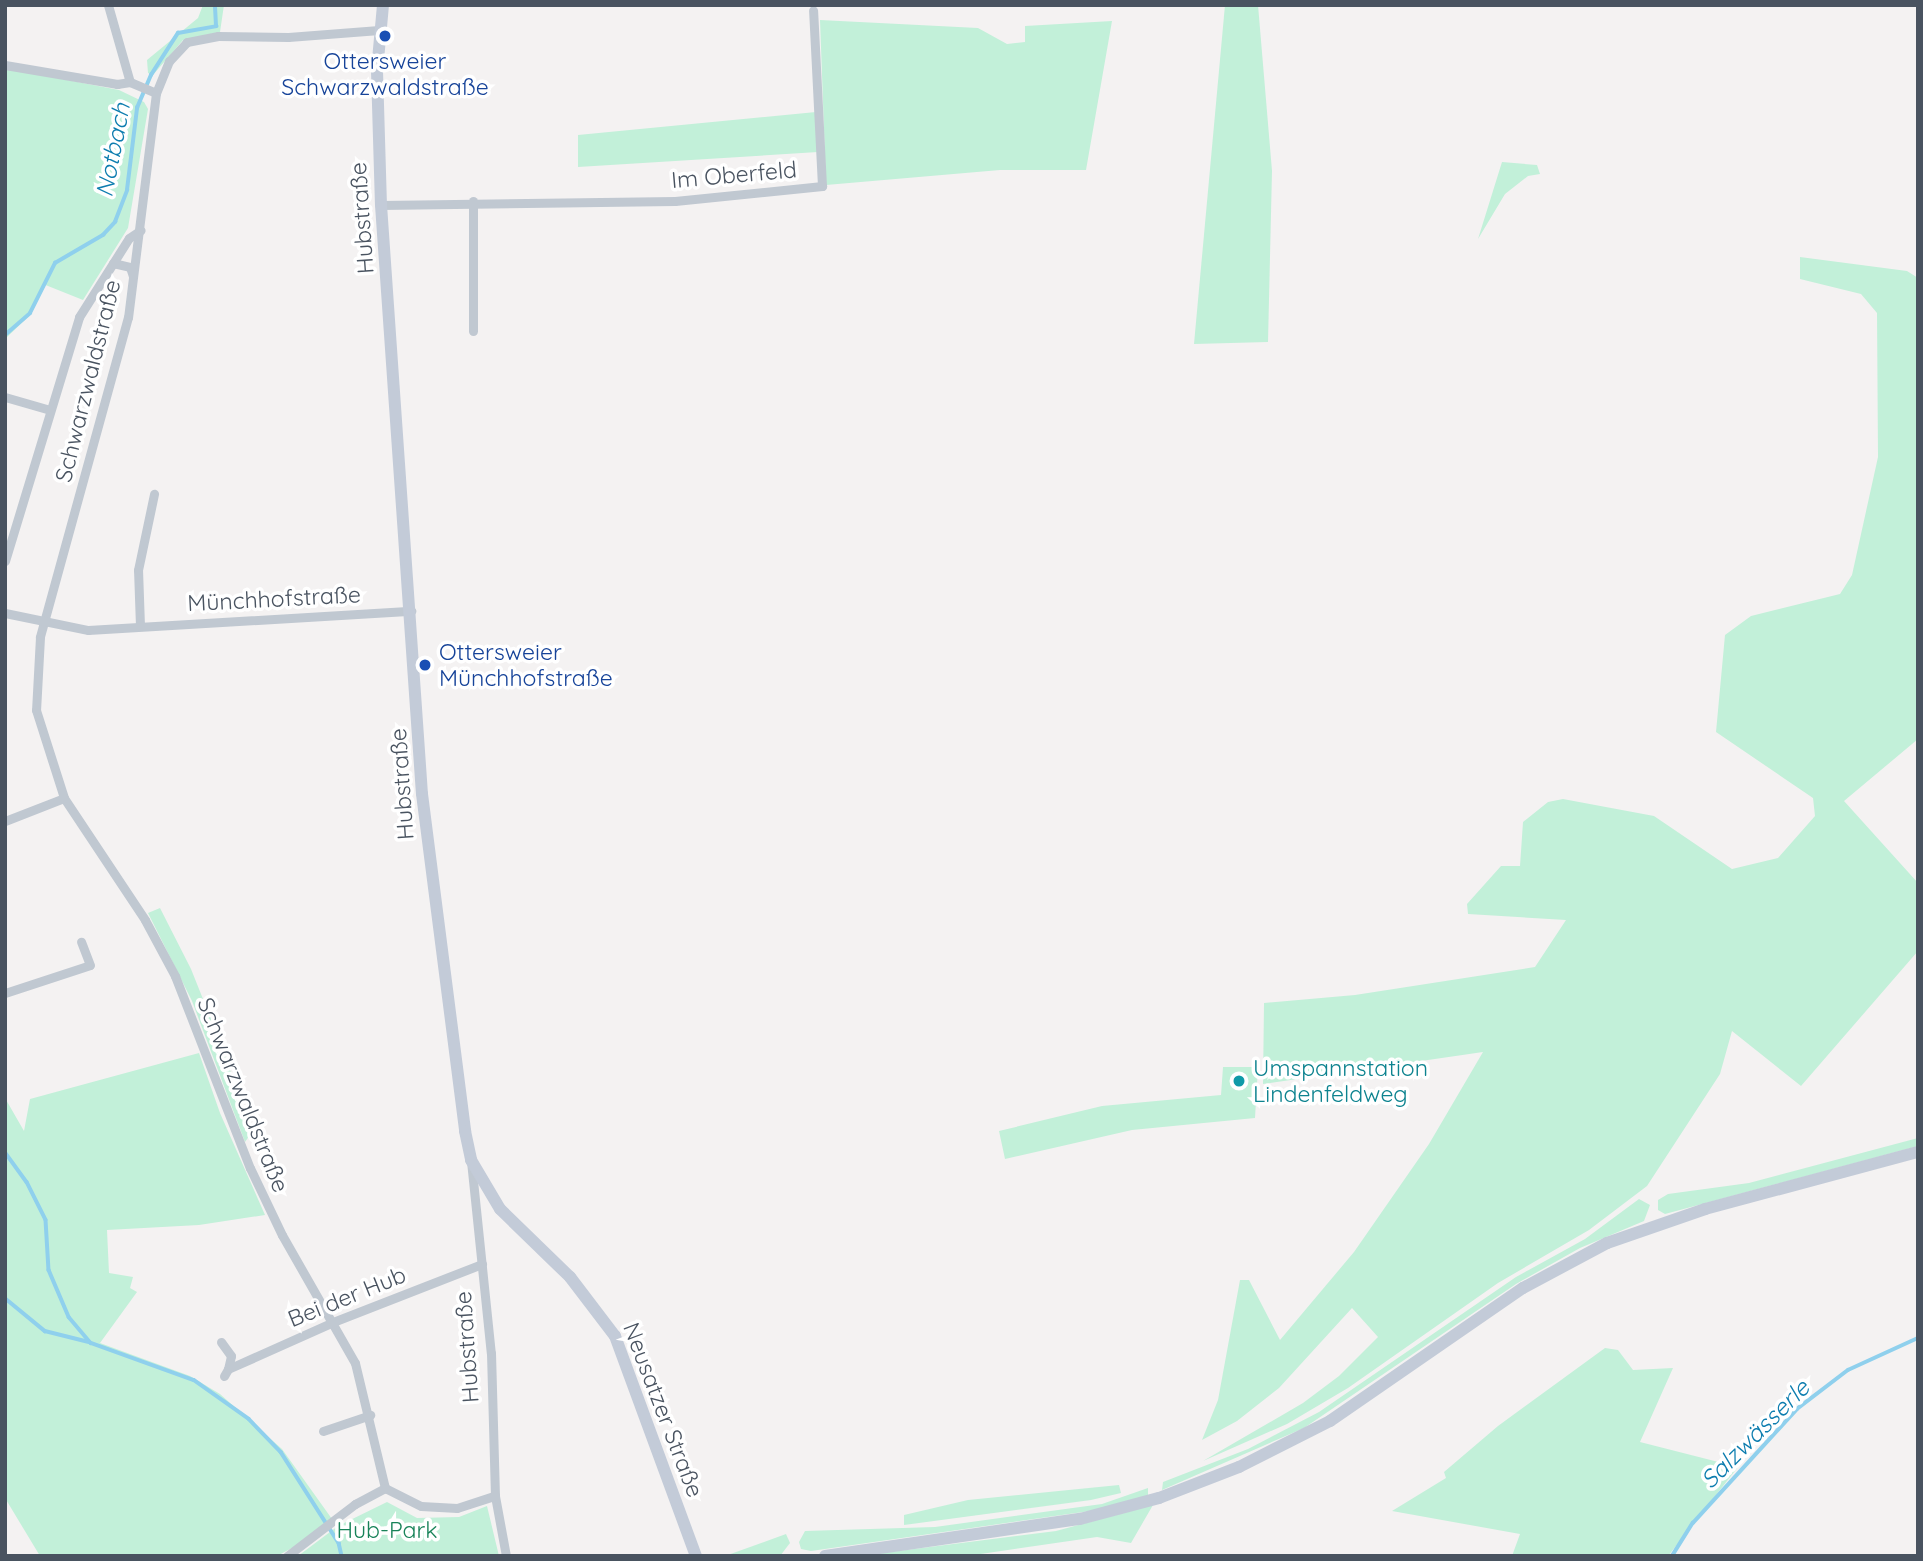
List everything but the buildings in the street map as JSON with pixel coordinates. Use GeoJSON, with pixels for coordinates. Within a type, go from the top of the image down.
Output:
{"type":"FeatureCollection","features":[{"type":"Feature","properties":{"kind":"main road","name":"Hubstraße"},"geometry":{"type":"LineString","coordinates":[[383,5],[379,30],[381,205],[411,611],[435,922],[471,1160]]}},
{"type":"Feature","properties":{"kind":"main road"},"geometry":{"type":"LineString","coordinates":[[825,1556],[1080,1518],[1159,1498],[1251,1461],[1330,1421],[1523,1288],[1607,1243],[1705,1209],[1918,1152]]}},
{"type":"Feature","properties":{"kind":"main road","name":"Neusatzer Straße"},"geometry":{"type":"LineString","coordinates":[[471,1160],[500,1209],[570,1277],[615,1336],[696,1556]]}},
{"type":"Feature","properties":{"kind":"street"},"geometry":{"type":"LineString","coordinates":[[108,5],[131,84]]}},
{"type":"Feature","properties":{"kind":"street","name":"Im Oberfeld"},"geometry":{"type":"LineString","coordinates":[[381,205],[473,201],[675,201],[822,186],[813,10]]}},
{"type":"Feature","properties":{"kind":"street","name":"Schwarzwaldstraße"},"geometry":{"type":"LineString","coordinates":[[379,30],[288,37],[218,36],[187,42],[169,61],[152,92],[141,230],[128,317],[44,622],[36,659],[36,709],[64,798],[145,920],[175,976],[250,1168],[282,1235],[355,1363],[370,1415],[385,1488]]}},
{"type":"Feature","properties":{"kind":"street"},"geometry":{"type":"LineString","coordinates":[[5,65],[131,84],[152,92]]}},
{"type":"Feature","properties":{"kind":"street"},"geometry":{"type":"LineString","coordinates":[[473,201],[473,331]]}},
{"type":"Feature","properties":{"kind":"street"},"geometry":{"type":"LineString","coordinates":[[5,561],[79,317],[129,239],[141,230]]}},
{"type":"Feature","properties":{"kind":"street"},"geometry":{"type":"LineString","coordinates":[[113,263],[130,267],[134,277]]}},
{"type":"Feature","properties":{"kind":"street"},"geometry":{"type":"LineString","coordinates":[[5,397],[50,410]]}},
{"type":"Feature","properties":{"kind":"street"},"geometry":{"type":"LineString","coordinates":[[140,626],[138,570],[154,494]]}},
{"type":"Feature","properties":{"kind":"street","name":"Münchhofstraße"},"geometry":{"type":"LineString","coordinates":[[5,613],[88,629],[411,611]]}},
{"type":"Feature","properties":{"kind":"street"},"geometry":{"type":"LineString","coordinates":[[5,821],[64,798]]}},
{"type":"Feature","properties":{"kind":"street"},"geometry":{"type":"LineString","coordinates":[[5,993],[90,965],[81,942]]}},
{"type":"Feature","properties":{"kind":"street","name":"Hubstraße"},"geometry":{"type":"LineString","coordinates":[[471,1160],[491,1353],[495,1496],[506,1556]]}},
{"type":"Feature","properties":{"kind":"street","name":"Bei der Hub"},"geometry":{"type":"LineString","coordinates":[[221,1342],[231,1356],[226,1372],[333,1322],[482,1264]]}},
{"type":"Feature","properties":{"kind":"street"},"geometry":{"type":"LineString","coordinates":[[323,1431],[370,1415]]}},
{"type":"Feature","properties":{"kind":"street"},"geometry":{"type":"LineString","coordinates":[[287,1556],[385,1488],[421,1506],[457,1507],[495,1496]]}},
{"type":"Feature","properties":{"kind":"green space"},"geometry":{"type":"Polygon","coordinates":[[[203,5],[224,5],[220,32],[183,40],[153,75],[148,73],[147,60],[198,18],[203,5]]]}},
{"type":"Feature","properties":{"kind":"green space"},"geometry":{"type":"Polygon","coordinates":[[[1225,5],[1258,5],[1272,171],[1268,342],[1194,344],[1225,5]]]}},
{"type":"Feature","properties":{"kind":"green space"},"geometry":{"type":"Polygon","coordinates":[[[820,20],[978,28],[1007,44],[1025,42],[1025,26],[1112,21],[1086,170],[1000,170],[826,185],[820,20]]]}},
{"type":"Feature","properties":{"kind":"green space"},"geometry":{"type":"Polygon","coordinates":[[[5,68],[119,90],[144,102],[148,109],[128,228],[83,300],[43,284],[29,316],[5,339],[5,68]]]}},
{"type":"Feature","properties":{"kind":"green space"},"geometry":{"type":"Polygon","coordinates":[[[816,112],[818,152],[578,167],[578,135],[816,112]]]}},
{"type":"Feature","properties":{"kind":"green space"},"geometry":{"type":"Polygon","coordinates":[[[1502,162],[1537,165],[1540,174],[1528,176],[1505,194],[1478,239],[1502,162]]]}},
{"type":"Feature","properties":{"kind":"green space"},"geometry":{"type":"Polygon","coordinates":[[[1800,257],[1907,271],[1918,278],[1918,739],[1844,801],[1918,883],[1918,951],[1801,1086],[1732,1031],[1720,1074],[1647,1186],[1589,1230],[1498,1283],[1348,1388],[1287,1424],[1203,1461],[1303,1403],[1339,1376],[1378,1337],[1352,1308],[1279,1388],[1237,1421],[1202,1440],[1218,1400],[1240,1280],[1249,1280],[1280,1340],[1354,1252],[1429,1144],[1483,1052],[1263,1084],[1264,1003],[1355,995],[1535,967],[1566,920],[1468,914],[1467,904],[1501,866],[1520,866],[1523,822],[1548,802],[1563,799],[1654,816],[1732,869],[1778,858],[1815,816],[1813,798],[1716,732],[1725,635],[1751,616],[1840,594],[1852,575],[1878,457],[1877,313],[1861,294],[1800,279],[1800,257]]]}},
{"type":"Feature","properties":{"kind":"green space"},"geometry":{"type":"Polygon","coordinates":[[[160,908],[191,969],[219,1039],[252,1132],[245,1142],[192,1001],[148,913],[160,908]]]}},
{"type":"Feature","properties":{"kind":"green space"},"geometry":{"type":"Polygon","coordinates":[[[199,1053],[220,1113],[265,1215],[199,1225],[107,1230],[109,1273],[133,1277],[130,1288],[137,1292],[100,1343],[190,1376],[220,1394],[282,1449],[332,1519],[307,1540],[277,1556],[40,1556],[5,1498],[5,1098],[24,1131],[30,1099],[199,1053]]]}},
{"type":"Feature","properties":{"kind":"green space"},"geometry":{"type":"Polygon","coordinates":[[[1223,1067],[1258,1067],[1255,1118],[1132,1130],[1005,1159],[999,1131],[1102,1106],[1221,1095],[1223,1067]]]}},
{"type":"Feature","properties":{"kind":"green space"},"geometry":{"type":"Polygon","coordinates":[[[1918,1138],[1918,1146],[1665,1214],[1658,1210],[1658,1200],[1668,1194],[1749,1183],[1918,1138]]]}},
{"type":"Feature","properties":{"kind":"green space"},"geometry":{"type":"Polygon","coordinates":[[[1639,1199],[1650,1205],[1644,1221],[1580,1248],[1516,1284],[1304,1428],[1162,1490],[1163,1482],[1248,1449],[1319,1412],[1516,1277],[1585,1239],[1639,1199]]]}},
{"type":"Feature","properties":{"kind":"green space"},"geometry":{"type":"Polygon","coordinates":[[[1605,1348],[1618,1350],[1633,1370],[1673,1368],[1640,1442],[1738,1467],[1668,1556],[1512,1556],[1520,1534],[1392,1511],[1446,1478],[1444,1472],[1498,1426],[1605,1348]]]}},
{"type":"Feature","properties":{"kind":"green space"},"geometry":{"type":"Polygon","coordinates":[[[1119,1485],[1121,1493],[1091,1500],[904,1525],[904,1515],[968,1500],[1119,1485]]]}},
{"type":"Feature","properties":{"kind":"green space"},"geometry":{"type":"Polygon","coordinates":[[[1148,1488],[1148,1496],[1090,1511],[811,1551],[801,1549],[799,1542],[805,1531],[935,1527],[1102,1504],[1148,1488]]]}},
{"type":"Feature","properties":{"kind":"green space","name":"Hub-Park"},"geometry":{"type":"Polygon","coordinates":[[[387,1502],[417,1518],[459,1517],[487,1506],[499,1556],[298,1556],[338,1526],[387,1502]]]}},
{"type":"Feature","properties":{"kind":"green space"},"geometry":{"type":"Polygon","coordinates":[[[1153,1505],[1131,1543],[1097,1537],[967,1556],[859,1556],[1056,1531],[1153,1505]]]}},
{"type":"Feature","properties":{"kind":"green space"},"geometry":{"type":"Polygon","coordinates":[[[786,1534],[790,1543],[780,1556],[725,1556],[786,1534]]]}},
{"type":"Feature","properties":{"kind":"waterway","name":"Notbach"},"geometry":{"type":"LineString","coordinates":[[5,335],[30,313],[55,263],[103,235],[115,222],[127,190],[137,108],[151,75],[178,33],[216,26],[215,5]]}},
{"type":"Feature","properties":{"kind":"waterway"},"geometry":{"type":"LineString","coordinates":[[5,1152],[27,1182],[46,1220],[49,1270],[69,1317],[91,1343],[194,1380],[249,1419],[281,1452],[339,1543],[342,1556]]}},
{"type":"Feature","properties":{"kind":"waterway"},"geometry":{"type":"LineString","coordinates":[[5,1298],[45,1331],[89,1342]]}},
{"type":"Feature","properties":{"kind":"waterway","name":"Salzwässerle"},"geometry":{"type":"LineString","coordinates":[[1672,1556],[1693,1523],[1797,1409],[1848,1370],[1918,1338]]}},
{"type":"Feature","properties":{"kind":"place","name":"Ottersweier Schwarzwaldstraße"},"geometry":{"type":"Point","coordinates":[385,36]}},
{"type":"Feature","properties":{"kind":"place","name":"Ottersweier Münchhofstraße"},"geometry":{"type":"Point","coordinates":[425,665]}},
{"type":"Feature","properties":{"kind":"place","name":"Umspannstation Lindenfeldweg"},"geometry":{"type":"Point","coordinates":[1239,1081]}}]}
